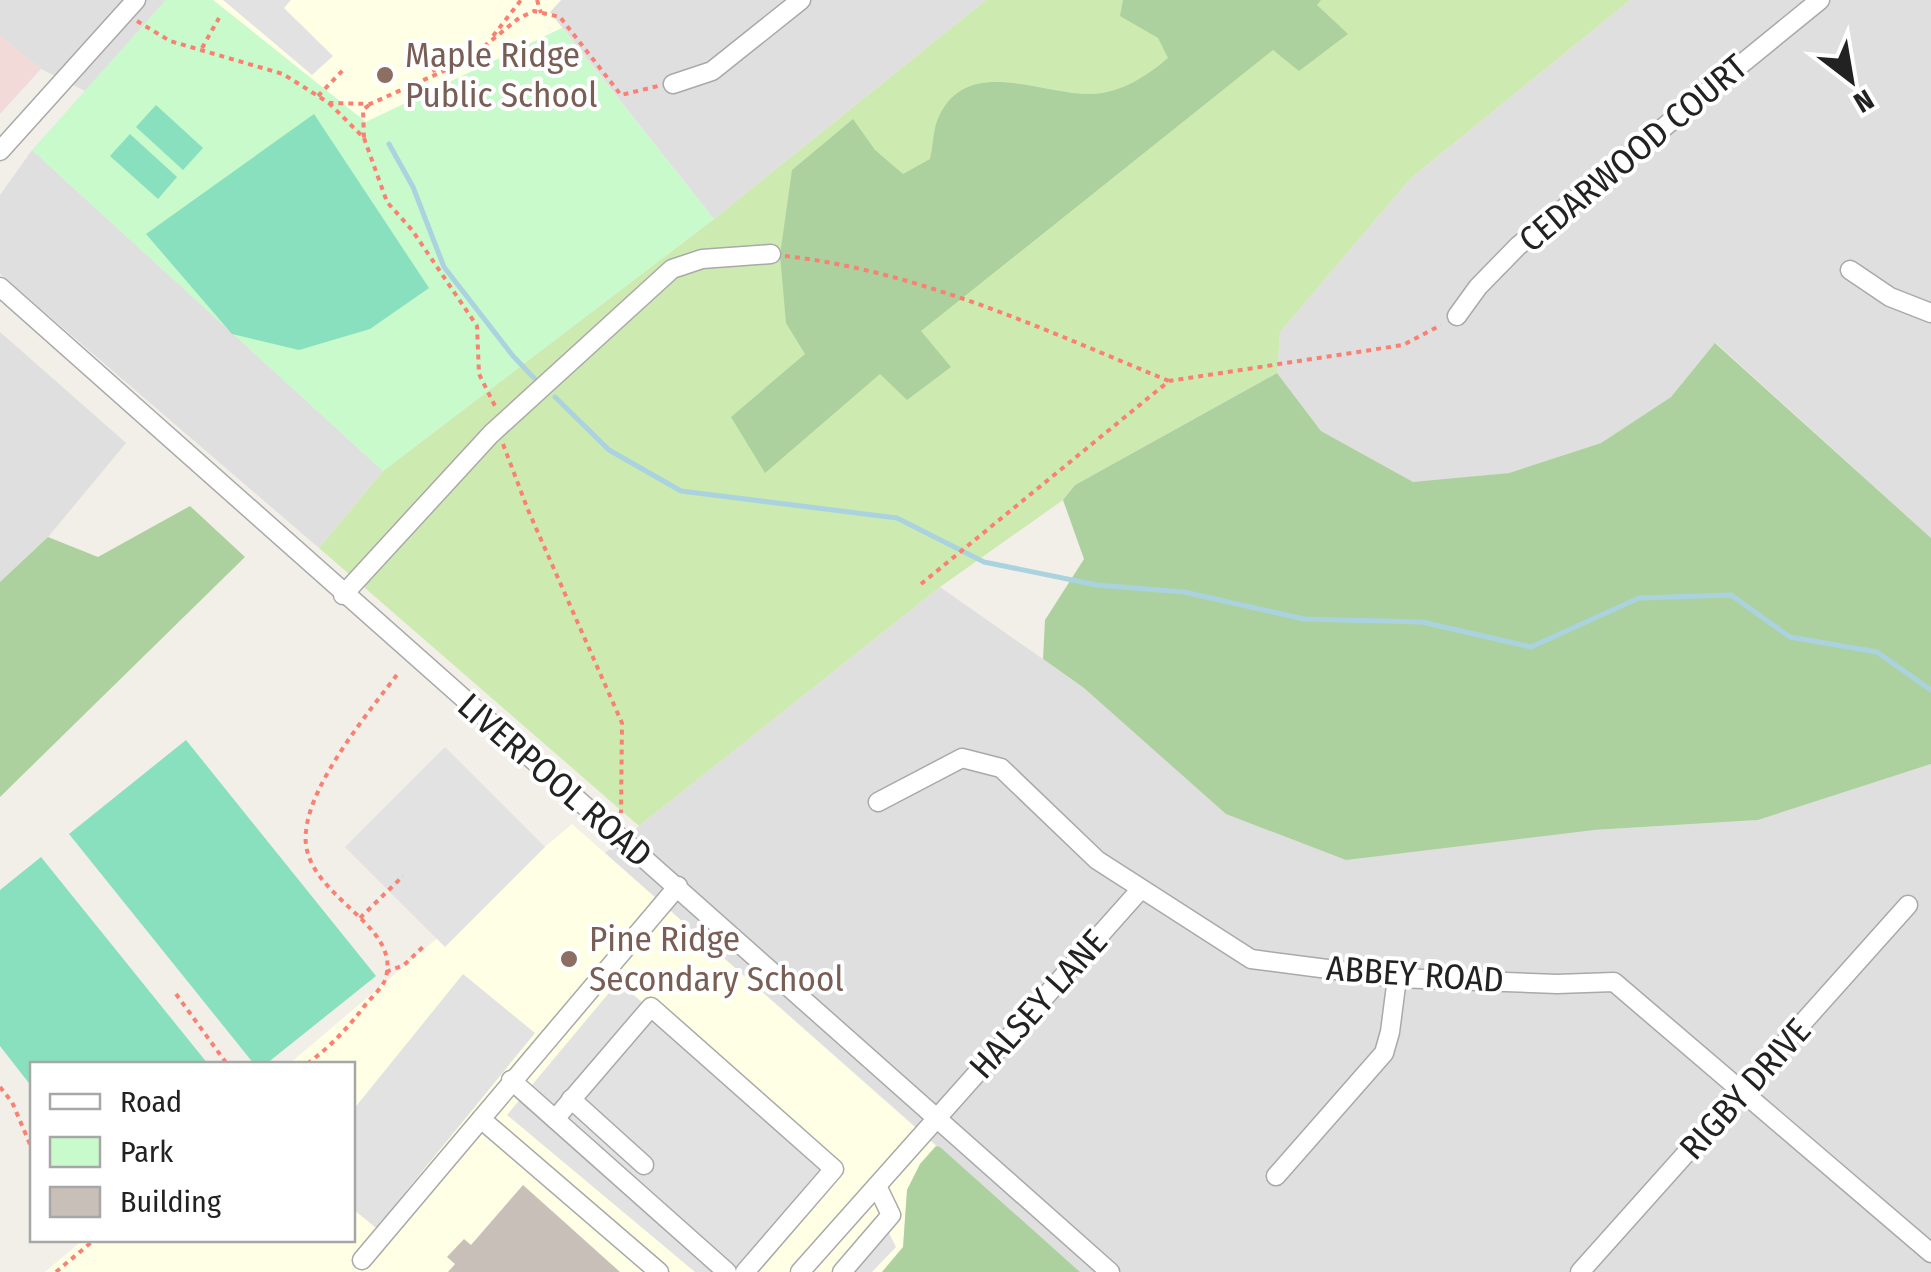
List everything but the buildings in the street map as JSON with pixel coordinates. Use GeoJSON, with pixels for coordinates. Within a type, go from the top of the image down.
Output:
{"type":"FeatureCollection","features":[{"type":"Feature","properties":{"kind":"street"},"geometry":{"type":"LineString","coordinates":[[0,151],[136,0]]}},
{"type":"Feature","properties":{"kind":"street"},"geometry":{"type":"LineString","coordinates":[[673,84],[712,71],[801,0]]}},
{"type":"Feature","properties":{"kind":"street","name":"CEDARWOOD COURT"},"geometry":{"type":"LineString","coordinates":[[1457,316],[1478,287],[1518,246],[1820,0]]}},
{"type":"Feature","properties":{"kind":"street"},"geometry":{"type":"LineString","coordinates":[[344,595],[497,428],[672,270],[702,259],[771,254]]}},
{"type":"Feature","properties":{"kind":"street"},"geometry":{"type":"LineString","coordinates":[[1850,270],[1890,297],[1931,313]]}},
{"type":"Feature","properties":{"kind":"street","name":"LIVERPOOL ROAD"},"geometry":{"type":"LineString","coordinates":[[0,287],[1110,1272]]}},
{"type":"Feature","properties":{"kind":"street","name":"ABBEY ROAD"},"geometry":{"type":"LineString","coordinates":[[878,802],[962,758],[1001,768],[1097,860],[1251,959],[1396,978],[1557,984],[1614,982],[1931,1253]]}},
{"type":"Feature","properties":{"kind":"street"},"geometry":{"type":"LineString","coordinates":[[362,1260],[678,886]]}},
{"type":"Feature","properties":{"kind":"street","name":"HALSEY LANE"},"geometry":{"type":"LineString","coordinates":[[800,1272],[1140,890]]}},
{"type":"Feature","properties":{"kind":"street","name":"RIGBY DRIVE"},"geometry":{"type":"LineString","coordinates":[[1580,1272],[1908,905]]}},
{"type":"Feature","properties":{"kind":"street"},"geometry":{"type":"LineString","coordinates":[[1276,1176],[1384,1053],[1396,978]]}},
{"type":"Feature","properties":{"kind":"street"},"geometry":{"type":"LineString","coordinates":[[555,1119],[651,1007],[834,1169],[745,1272]]}},
{"type":"Feature","properties":{"kind":"street"},"geometry":{"type":"LineString","coordinates":[[511,1080],[727,1272]]}},
{"type":"Feature","properties":{"kind":"street"},"geometry":{"type":"LineString","coordinates":[[571,1100],[644,1165]]}},
{"type":"Feature","properties":{"kind":"street"},"geometry":{"type":"LineString","coordinates":[[481,1119],[659,1272]]}},
{"type":"Feature","properties":{"kind":"street"},"geometry":{"type":"LineString","coordinates":[[842,1272],[891,1215],[878,1188]]}},
{"type":"Feature","properties":{"kind":"path"},"geometry":{"type":"LineString","coordinates":[[487,44],[520,0]]}},
{"type":"Feature","properties":{"kind":"path"},"geometry":{"type":"LineString","coordinates":[[538,0],[541,13]]}},
{"type":"Feature","properties":{"kind":"path"},"geometry":{"type":"LineString","coordinates":[[621,813],[622,723],[528,510],[497,428],[495,402],[479,374],[477,326],[412,230],[387,202],[364,138],[364,110],[466,61],[519,18],[534,12],[560,17],[620,95],[673,84]]}},
{"type":"Feature","properties":{"kind":"path"},"geometry":{"type":"LineString","coordinates":[[122,14],[170,41],[283,74],[329,103],[364,138]]}},
{"type":"Feature","properties":{"kind":"path"},"geometry":{"type":"LineString","coordinates":[[201,49],[219,18]]}},
{"type":"Feature","properties":{"kind":"path"},"geometry":{"type":"LineString","coordinates":[[423,50],[436,74]]}},
{"type":"Feature","properties":{"kind":"path"},"geometry":{"type":"LineString","coordinates":[[318,96],[344,68]]}},
{"type":"Feature","properties":{"kind":"path"},"geometry":{"type":"LineString","coordinates":[[329,103],[370,104]]}},
{"type":"Feature","properties":{"kind":"path"},"geometry":{"type":"LineString","coordinates":[[771,254],[843,262],[986,306],[1169,380],[1402,345],[1457,316]]}},
{"type":"Feature","properties":{"kind":"path"},"geometry":{"type":"LineString","coordinates":[[922,584],[1169,380]]}},
{"type":"Feature","properties":{"kind":"path"},"geometry":{"type":"LineString","coordinates":[[309,1062],[339,1040],[385,980],[385,956],[377,934],[321,882],[310,860],[305,833],[315,800],[344,747],[399,672]]}},
{"type":"Feature","properties":{"kind":"path"},"geometry":{"type":"LineString","coordinates":[[360,918],[403,876]]}},
{"type":"Feature","properties":{"kind":"path"},"geometry":{"type":"LineString","coordinates":[[385,972],[404,964],[426,944]]}},
{"type":"Feature","properties":{"kind":"path"},"geometry":{"type":"LineString","coordinates":[[176,994],[225,1062]]}},
{"type":"Feature","properties":{"kind":"path"},"geometry":{"type":"LineString","coordinates":[[0,1087],[12,1102],[30,1144]]}},
{"type":"Feature","properties":{"kind":"path"},"geometry":{"type":"LineString","coordinates":[[56,1272],[92,1242]]}},
{"type":"Feature","properties":{"kind":"shaded area"},"geometry":{"type":"Polygon","coordinates":[[[0,0],[166,0],[85,91],[41,69],[0,36],[0,0]]]}},
{"type":"Feature","properties":{"kind":"shaded area","name":"Maple Ridge Public School"},"geometry":{"type":"Polygon","coordinates":[[[213,0],[561,0],[550,12],[562,28],[366,122],[213,0]]]}},
{"type":"Feature","properties":{"kind":"shaded area"},"geometry":{"type":"Polygon","coordinates":[[[223,0],[291,0],[284,8],[333,56],[312,75],[223,0]]]}},
{"type":"Feature","properties":{"kind":"shaded area"},"geometry":{"type":"Polygon","coordinates":[[[561,0],[986,0],[714,219],[550,12],[561,0]]]}},
{"type":"Feature","properties":{"kind":"shaded area"},"geometry":{"type":"Polygon","coordinates":[[[1630,0],[1931,0],[1931,538],[1716,343],[1671,397],[1601,443],[1509,473],[1413,483],[1321,431],[1277,373],[1280,332],[1411,178],[1630,0]]]}},
{"type":"Feature","properties":{"kind":"shaded area"},"geometry":{"type":"Polygon","coordinates":[[[0,36],[41,69],[0,114],[0,36]]]}},
{"type":"Feature","properties":{"kind":"shaded area"},"geometry":{"type":"Polygon","coordinates":[[[32,150],[383,471],[319,548],[0,274],[0,195],[32,150]]]}},
{"type":"Feature","properties":{"kind":"shaded area"},"geometry":{"type":"Polygon","coordinates":[[[0,332],[126,443],[48,537],[0,582],[0,332]]]}},
{"type":"Feature","properties":{"kind":"shaded area"},"geometry":{"type":"Polygon","coordinates":[[[940,587],[1084,688],[1594,830],[1758,820],[1931,764],[1931,1272],[1080,1272],[605,853],[940,587]]]}},
{"type":"Feature","properties":{"kind":"shaded area"},"geometry":{"type":"Polygon","coordinates":[[[445,747],[545,847],[445,947],[345,847],[445,747]]]}},
{"type":"Feature","properties":{"kind":"shaded area","name":"Pine Ridge Secondary School"},"geometry":{"type":"Polygon","coordinates":[[[572,824],[936,1146],[920,1164],[907,1190],[903,1247],[882,1272],[45,1272],[81,1242],[355,1242],[355,1062],[291,1062],[572,824]]]}},
{"type":"Feature","properties":{"kind":"shaded area"},"geometry":{"type":"Polygon","coordinates":[[[463,974],[535,1033],[376,1228],[355,1211],[355,1108],[463,974]]]}},
{"type":"Feature","properties":{"kind":"shaded area"},"geometry":{"type":"Polygon","coordinates":[[[618,982],[842,1168],[755,1272],[695,1272],[507,1115],[618,982]]]}},
{"type":"Feature","properties":{"kind":"shaded area"},"geometry":{"type":"Polygon","coordinates":[[[887,1229],[896,1247],[872,1272],[847,1272],[887,1229]]]}},
{"type":"Feature","properties":{"kind":"green space"},"geometry":{"type":"Polygon","coordinates":[[[166,0],[213,0],[366,122],[562,28],[714,219],[383,471],[32,150],[166,0]]]}},
{"type":"Feature","properties":{"kind":"green space"},"geometry":{"type":"Polygon","coordinates":[[[986,0],[1630,0],[1411,178],[1280,332],[1277,373],[1075,485],[1063,500],[940,587],[639,826],[319,548],[383,471],[714,219],[986,0]]]}},
{"type":"Feature","properties":{"kind":"green space"},"geometry":{"type":"Polygon","coordinates":[[[1123,0],[1321,0],[1317,5],[1348,34],[1299,71],[1273,50],[921,331],[951,367],[907,400],[880,374],[765,473],[731,417],[805,354],[786,323],[780,255],[792,170],[853,119],[875,150],[903,174],[930,159],[937,121],[949,100],[965,88],[984,83],[1005,82],[1092,94],[1133,82],[1168,58],[1158,38],[1120,16],[1123,0]]]}},
{"type":"Feature","properties":{"kind":"green space"},"geometry":{"type":"Polygon","coordinates":[[[156,105],[203,148],[183,170],[136,127],[156,105]]]}},
{"type":"Feature","properties":{"kind":"green space"},"geometry":{"type":"Polygon","coordinates":[[[314,114],[429,288],[370,329],[299,350],[232,334],[146,234],[314,114]]]}},
{"type":"Feature","properties":{"kind":"green space"},"geometry":{"type":"Polygon","coordinates":[[[130,134],[177,177],[158,199],[110,156],[130,134]]]}},
{"type":"Feature","properties":{"kind":"green space"},"geometry":{"type":"Polygon","coordinates":[[[1715,343],[1931,538],[1931,764],[1758,820],[1594,830],[1346,860],[1226,814],[1084,688],[1043,659],[1045,620],[1084,559],[1063,500],[1075,485],[1277,373],[1321,431],[1413,482],[1509,473],[1601,443],[1671,397],[1715,343]]]}},
{"type":"Feature","properties":{"kind":"green space"},"geometry":{"type":"Polygon","coordinates":[[[190,506],[245,557],[0,797],[0,582],[48,537],[98,557],[190,506]]]}},
{"type":"Feature","properties":{"kind":"green space"},"geometry":{"type":"Polygon","coordinates":[[[186,740],[376,976],[268,1062],[252,1062],[69,834],[186,740]]]}},
{"type":"Feature","properties":{"kind":"green space"},"geometry":{"type":"Polygon","coordinates":[[[41,857],[206,1062],[30,1062],[30,1084],[0,1046],[0,890],[41,857]]]}},
{"type":"Feature","properties":{"kind":"green space"},"geometry":{"type":"Polygon","coordinates":[[[936,1146],[1080,1272],[882,1272],[903,1247],[907,1190],[920,1164],[936,1146]]]}},
{"type":"Feature","properties":{"kind":"waterway"},"geometry":{"type":"LineString","coordinates":[[389,144],[413,187],[444,267],[534,378]]}},
{"type":"Feature","properties":{"kind":"waterway"},"geometry":{"type":"LineString","coordinates":[[555,397],[609,450],[681,491],[897,518],[984,562],[1097,585],[1184,592],[1304,619],[1422,622],[1531,647],[1639,598],[1731,595],[1790,637],[1877,652],[1931,690]]}},
{"type":"Feature","properties":{"kind":"place","name":"Maple Ridge Public School"},"geometry":{"type":"Point","coordinates":[385,75]}},
{"type":"Feature","properties":{"kind":"place","name":"Pine Ridge Secondary School"},"geometry":{"type":"Point","coordinates":[569,959]}}]}
